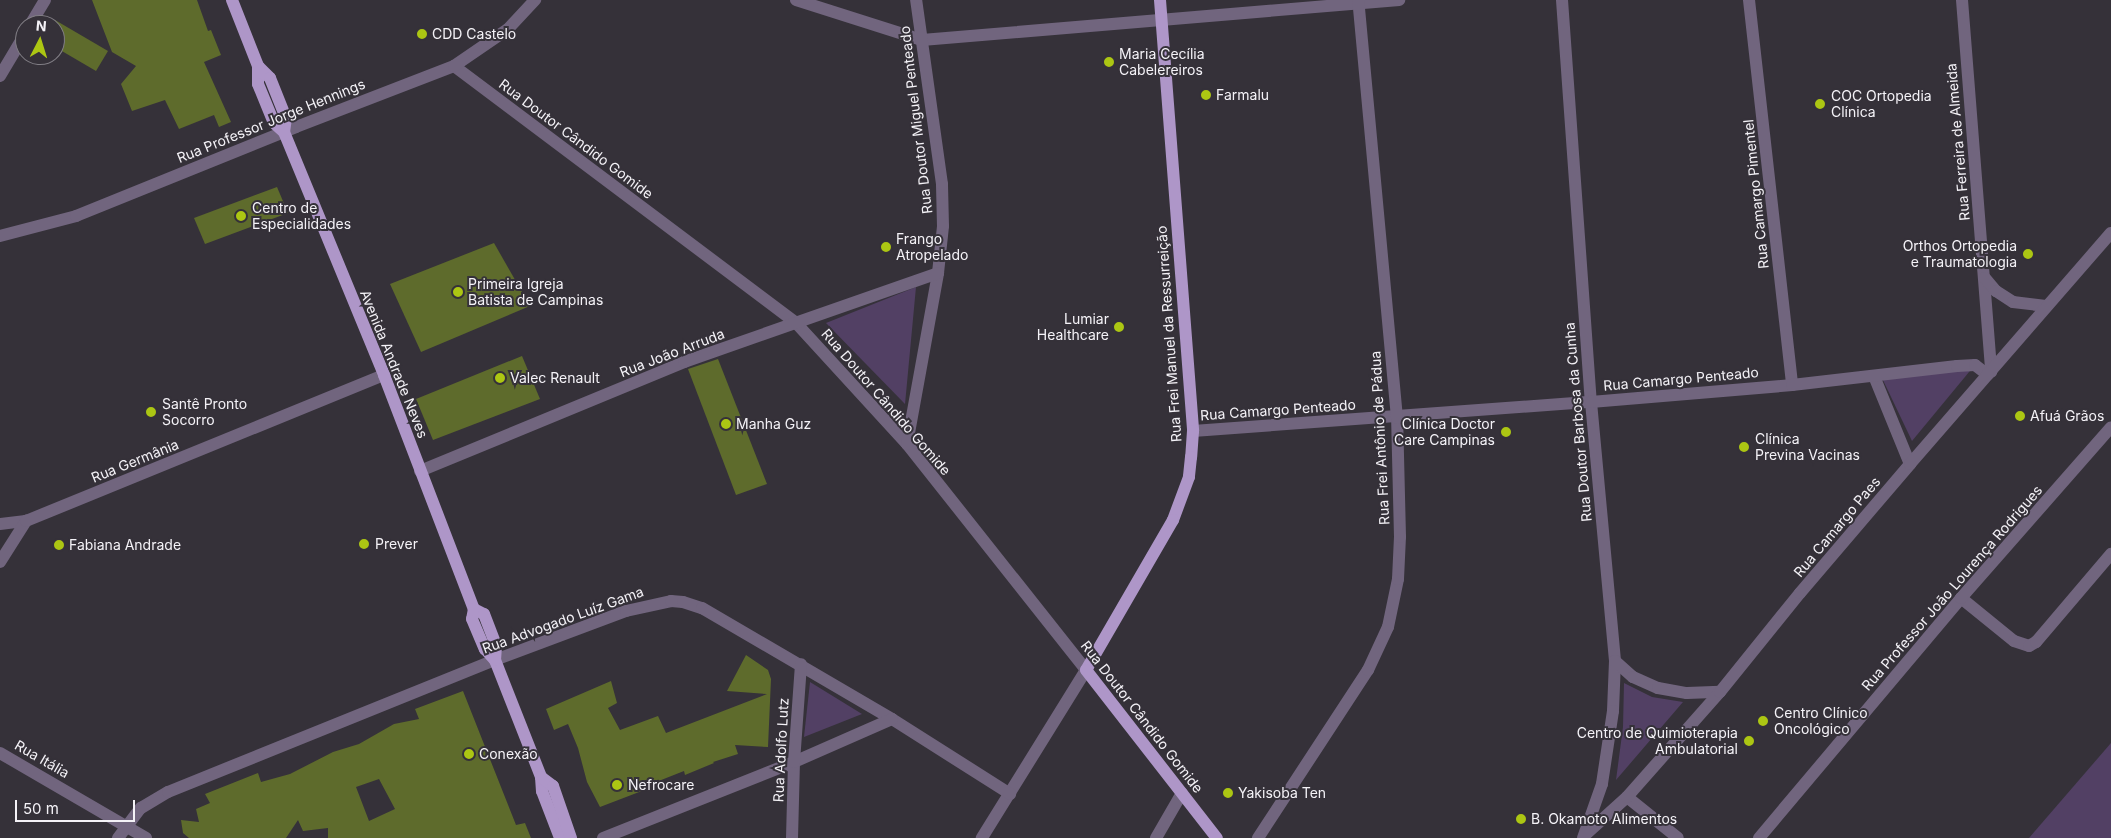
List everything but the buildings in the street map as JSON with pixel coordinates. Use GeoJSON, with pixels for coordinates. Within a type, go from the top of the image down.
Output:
{"type":"FeatureCollection","features":[{"type":"Feature","properties":{"kind":"main road","name":"Avenida Andrade Neves"},"geometry":{"type":"LineString","coordinates":[[232,0],[258,66],[270,78],[286,118],[284,132],[384,375],[474,609],[484,614],[496,646],[495,660],[541,777],[542,791],[560,838]]}},
{"type":"Feature","properties":{"kind":"main road","name":"Rua Frei Manuel da Ressurreição"},"geometry":{"type":"LineString","coordinates":[[1086,670],[1173,520],[1189,477],[1193,431],[1160,0]]}},
{"type":"Feature","properties":{"kind":"main road","name":"Rua Doutor Cândido Gomide"},"geometry":{"type":"LineString","coordinates":[[1086,670],[1217,838]]}},
{"type":"Feature","properties":{"kind":"main road","name":"Avenida Andrade Neves"},"geometry":{"type":"LineString","coordinates":[[541,777],[553,786],[571,838]]}},
{"type":"Feature","properties":{"kind":"street"},"geometry":{"type":"LineString","coordinates":[[36,15],[45,0]]}},
{"type":"Feature","properties":{"kind":"street","name":"Rua Professor Jorge Hennings"},"geometry":{"type":"LineString","coordinates":[[0,236],[76,216],[454,66],[485,47],[508,29],[535,0]]}},
{"type":"Feature","properties":{"kind":"street"},"geometry":{"type":"LineString","coordinates":[[796,0],[922,40],[1162,22],[1358,2],[1399,0]]}},
{"type":"Feature","properties":{"kind":"street","name":"Rua Doutor Miguel Penteado"},"geometry":{"type":"LineString","coordinates":[[907,444],[938,273],[943,226],[942,184],[916,0]]}},
{"type":"Feature","properties":{"kind":"street","name":"Rua Doutor Barbosa da Cunha"},"geometry":{"type":"LineString","coordinates":[[1562,0],[1591,402],[1614,661],[1613,711],[1604,775],[1583,838]]}},
{"type":"Feature","properties":{"kind":"street","name":"Rua Camargo Pimentel"},"geometry":{"type":"LineString","coordinates":[[1749,0],[1792,385]]}},
{"type":"Feature","properties":{"kind":"street","name":"Rua Ferreira de Almeida"},"geometry":{"type":"LineString","coordinates":[[1962,0],[1985,278],[1990,373]]}},
{"type":"Feature","properties":{"kind":"street","name":"Rua Frei Antônio de Pádua"},"geometry":{"type":"LineString","coordinates":[[1258,838],[1368,670],[1388,628],[1398,579],[1400,537],[1397,418],[1358,2]]}},
{"type":"Feature","properties":{"kind":"street"},"geometry":{"type":"LineString","coordinates":[[0,76],[15,51]]}},
{"type":"Feature","properties":{"kind":"street","name":"Rua Doutor Cândido Gomide"},"geometry":{"type":"LineString","coordinates":[[454,66],[797,324],[907,444],[1086,670]]}},
{"type":"Feature","properties":{"kind":"street","name":"Rua Camargo Paes"},"geometry":{"type":"LineString","coordinates":[[1583,838],[1627,796],[1720,692],[1800,593],[2111,233]]}},
{"type":"Feature","properties":{"kind":"street","name":"Rua João Arruda"},"geometry":{"type":"LineString","coordinates":[[420,471],[684,362],[797,324],[938,273]]}},
{"type":"Feature","properties":{"kind":"street"},"geometry":{"type":"LineString","coordinates":[[1985,278],[1996,291],[2013,302],[2046,306]]}},
{"type":"Feature","properties":{"kind":"street","name":"Rua Camargo Penteado"},"geometry":{"type":"LineString","coordinates":[[1193,431],[1397,418],[1591,402],[1792,385],[1974,365],[1990,373]]}},
{"type":"Feature","properties":{"kind":"street","name":"Rua Germânia"},"geometry":{"type":"LineString","coordinates":[[0,524],[26,521],[384,375]]}},
{"type":"Feature","properties":{"kind":"street"},"geometry":{"type":"LineString","coordinates":[[1874,376],[1910,464]]}},
{"type":"Feature","properties":{"kind":"street","name":"Rua Professor João Lourença Rodrigues"},"geometry":{"type":"LineString","coordinates":[[1759,838],[1961,598],[2111,427]]}},
{"type":"Feature","properties":{"kind":"street"},"geometry":{"type":"LineString","coordinates":[[0,562],[26,521]]}},
{"type":"Feature","properties":{"kind":"street"},"geometry":{"type":"LineString","coordinates":[[1961,598],[2014,641],[2029,646],[2036,642],[2111,554]]}},
{"type":"Feature","properties":{"kind":"street","name":"Rua Advogado Luíz Gama"},"geometry":{"type":"LineString","coordinates":[[118,838],[126,825],[141,808],[168,792],[495,660],[626,610],[670,601],[683,602],[702,608],[801,664],[1010,794]]}},
{"type":"Feature","properties":{"kind":"street"},"geometry":{"type":"LineString","coordinates":[[1614,661],[1633,677],[1658,688],[1687,693],[1720,692]]}},
{"type":"Feature","properties":{"kind":"street","name":"Rua Adolfo Lutz"},"geometry":{"type":"LineString","coordinates":[[792,838],[794,762],[801,664]]}},
{"type":"Feature","properties":{"kind":"street"},"geometry":{"type":"LineString","coordinates":[[982,838],[1086,670]]}},
{"type":"Feature","properties":{"kind":"street"},"geometry":{"type":"LineString","coordinates":[[603,838],[794,762],[892,719]]}},
{"type":"Feature","properties":{"kind":"street","name":"Rua Itália"},"geometry":{"type":"LineString","coordinates":[[0,753],[146,838]]}},
{"type":"Feature","properties":{"kind":"street"},"geometry":{"type":"LineString","coordinates":[[1156,838],[1182,793]]}},
{"type":"Feature","properties":{"kind":"street"},"geometry":{"type":"LineString","coordinates":[[1627,796],[1678,838]]}},
{"type":"Feature","properties":{"kind":"shaded area"},"geometry":{"type":"Polygon","coordinates":[[[916,287],[905,404],[826,323],[916,287]]]}},
{"type":"Feature","properties":{"kind":"shaded area"},"geometry":{"type":"Polygon","coordinates":[[[1974,366],[1912,441],[1882,378],[1974,366]]]}},
{"type":"Feature","properties":{"kind":"shaded area"},"geometry":{"type":"Polygon","coordinates":[[[810,682],[862,714],[804,737],[810,682]]]}},
{"type":"Feature","properties":{"kind":"shaded area"},"geometry":{"type":"Polygon","coordinates":[[[1624,683],[1652,697],[1683,702],[1616,780],[1623,727],[1624,683]]]}},
{"type":"Feature","properties":{"kind":"shaded area"},"geometry":{"type":"Polygon","coordinates":[[[2111,743],[2111,838],[2029,838],[2111,743]]]}},
{"type":"Feature","properties":{"kind":"place","name":"CDD Castelo"},"geometry":{"type":"Point","coordinates":[422,34]}},
{"type":"Feature","properties":{"kind":"place","name":"Maria Cecília Cabelereiros"},"geometry":{"type":"Point","coordinates":[1109,62]}},
{"type":"Feature","properties":{"kind":"place","name":"Farmalu"},"geometry":{"type":"Point","coordinates":[1206,95]}},
{"type":"Feature","properties":{"kind":"place","name":"COC Ortopedia Clínica"},"geometry":{"type":"Point","coordinates":[1820,104]}},
{"type":"Feature","properties":{"kind":"place","name":"Centro de Especialidades"},"geometry":{"type":"Point","coordinates":[241,216]}},
{"type":"Feature","properties":{"kind":"place","name":"Frango Atropelado"},"geometry":{"type":"Point","coordinates":[886,247]}},
{"type":"Feature","properties":{"kind":"place","name":"Orthos Ortopedia e Traumatologia"},"geometry":{"type":"Point","coordinates":[2028,254]}},
{"type":"Feature","properties":{"kind":"place","name":"Primeira Igreja Batista de Campinas"},"geometry":{"type":"Point","coordinates":[458,292]}},
{"type":"Feature","properties":{"kind":"place","name":"Lumiar Healthcare"},"geometry":{"type":"Point","coordinates":[1119,327]}},
{"type":"Feature","properties":{"kind":"place","name":"Valec Renault"},"geometry":{"type":"Point","coordinates":[500,378]}},
{"type":"Feature","properties":{"kind":"place","name":"Santê Pronto Socorro"},"geometry":{"type":"Point","coordinates":[151,412]}},
{"type":"Feature","properties":{"kind":"place","name":"Afuá Grãos"},"geometry":{"type":"Point","coordinates":[2020,416]}},
{"type":"Feature","properties":{"kind":"place","name":"Manha Guz"},"geometry":{"type":"Point","coordinates":[726,424]}},
{"type":"Feature","properties":{"kind":"place","name":"Clínica Doctor Care Campinas"},"geometry":{"type":"Point","coordinates":[1506,432]}},
{"type":"Feature","properties":{"kind":"place","name":"Clínica Previna Vacinas"},"geometry":{"type":"Point","coordinates":[1744,447]}},
{"type":"Feature","properties":{"kind":"place","name":"Prever"},"geometry":{"type":"Point","coordinates":[364,544]}},
{"type":"Feature","properties":{"kind":"place","name":"Fabiana Andrade"},"geometry":{"type":"Point","coordinates":[59,545]}},
{"type":"Feature","properties":{"kind":"place","name":"Centro Clínico Oncológico"},"geometry":{"type":"Point","coordinates":[1763,721]}},
{"type":"Feature","properties":{"kind":"place","name":"Centro de Quimioterapia Ambulatorial"},"geometry":{"type":"Point","coordinates":[1749,741]}},
{"type":"Feature","properties":{"kind":"place","name":"Conexão"},"geometry":{"type":"Point","coordinates":[469,754]}},
{"type":"Feature","properties":{"kind":"place","name":"Nefrocare"},"geometry":{"type":"Point","coordinates":[617,785]}},
{"type":"Feature","properties":{"kind":"place","name":"Yakisoba Ten"},"geometry":{"type":"Point","coordinates":[1228,793]}},
{"type":"Feature","properties":{"kind":"place","name":"B. Okamoto Alimentos"},"geometry":{"type":"Point","coordinates":[1521,819]}}]}
